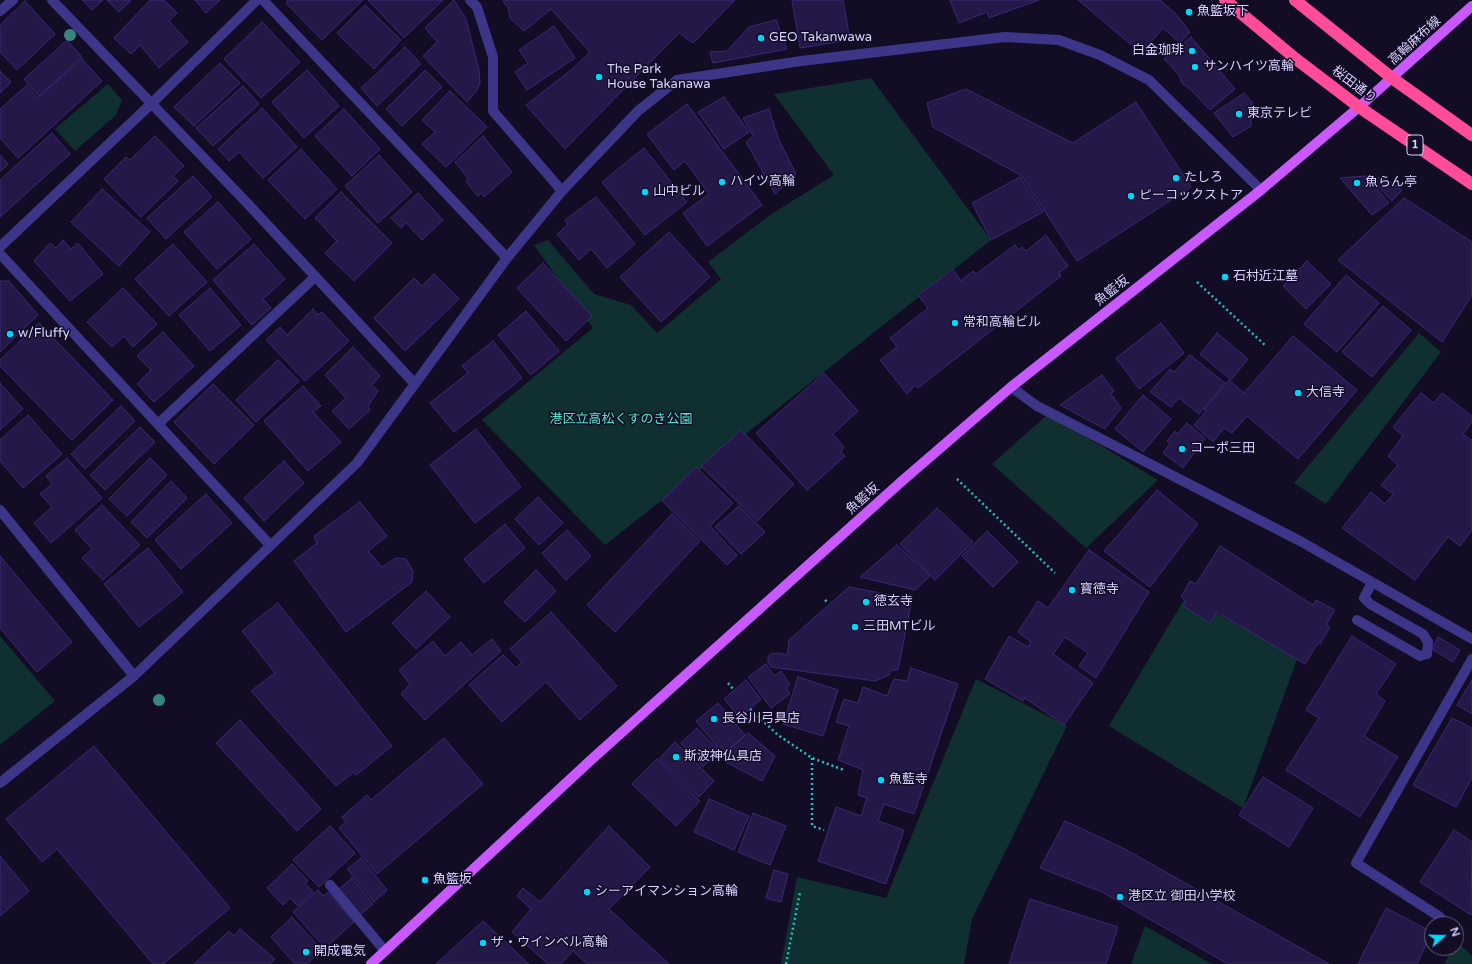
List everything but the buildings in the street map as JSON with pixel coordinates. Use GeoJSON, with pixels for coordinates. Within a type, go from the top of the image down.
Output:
{"type":"FeatureCollection","features":[{"type":"Feature","properties":{"kind":"highway","name":"桜田通り"},"geometry":{"type":"LineString","coordinates":[[1225,0],[1296,59],[1359,107],[1472,184]]}},
{"type":"Feature","properties":{"kind":"highway"},"geometry":{"type":"LineString","coordinates":[[1295,0],[1392,78],[1472,135]]}},
{"type":"Feature","properties":{"kind":"main road","name":"高輪麻布線"},"geometry":{"type":"LineString","coordinates":[[1392,78],[1472,6]]}},
{"type":"Feature","properties":{"kind":"main road","name":"魚籃坂"},"geometry":{"type":"LineString","coordinates":[[371,964],[592,759],[902,481],[1011,387],[1260,190],[1392,78]]}},
{"type":"Feature","properties":{"kind":"street"},"geometry":{"type":"LineString","coordinates":[[0,11],[13,0]]}},
{"type":"Feature","properties":{"kind":"street"},"geometry":{"type":"LineString","coordinates":[[52,0],[248,204],[415,384]]}},
{"type":"Feature","properties":{"kind":"street"},"geometry":{"type":"LineString","coordinates":[[0,247],[151,104],[257,0]]}},
{"type":"Feature","properties":{"kind":"street"},"geometry":{"type":"LineString","coordinates":[[264,0],[506,258]]}},
{"type":"Feature","properties":{"kind":"street"},"geometry":{"type":"LineString","coordinates":[[470,0],[477,7],[493,57],[493,112],[562,191]]}},
{"type":"Feature","properties":{"kind":"street"},"geometry":{"type":"LineString","coordinates":[[0,783],[134,676],[356,463],[506,258],[562,191],[638,111],[677,80],[801,60],[1005,37],[1059,40],[1100,55],[1149,80],[1260,190]]}},
{"type":"Feature","properties":{"kind":"street"},"geometry":{"type":"LineString","coordinates":[[0,254],[270,545]]}},
{"type":"Feature","properties":{"kind":"street"},"geometry":{"type":"LineString","coordinates":[[158,424],[315,277]]}},
{"type":"Feature","properties":{"kind":"street"},"geometry":{"type":"LineString","coordinates":[[1011,387],[1037,406],[1300,541],[1472,639]]}},
{"type":"Feature","properties":{"kind":"street"},"geometry":{"type":"LineString","coordinates":[[0,510],[134,676]]}},
{"type":"Feature","properties":{"kind":"street"},"geometry":{"type":"LineString","coordinates":[[1357,620],[1420,656],[1426,654],[1428,642],[1423,634],[1370,604],[1364,598],[1372,582]]}},
{"type":"Feature","properties":{"kind":"street"},"geometry":{"type":"LineString","coordinates":[[1438,916],[1356,863],[1472,659]]}},
{"type":"Feature","properties":{"kind":"street"},"geometry":{"type":"LineString","coordinates":[[330,886],[385,951]]}},
{"type":"Feature","properties":{"kind":"path"},"geometry":{"type":"LineString","coordinates":[[1197,282],[1266,346]]}},
{"type":"Feature","properties":{"kind":"path"},"geometry":{"type":"LineString","coordinates":[[957,479],[1055,573]]}},
{"type":"Feature","properties":{"kind":"path"},"geometry":{"type":"LineString","coordinates":[[824,600],[828,603]]}},
{"type":"Feature","properties":{"kind":"path"},"geometry":{"type":"LineString","coordinates":[[728,683],[734,690]]}},
{"type":"Feature","properties":{"kind":"path"},"geometry":{"type":"LineString","coordinates":[[750,709],[778,735],[812,758],[844,770]]}},
{"type":"Feature","properties":{"kind":"path"},"geometry":{"type":"LineString","coordinates":[[812,758],[812,826],[824,830]]}},
{"type":"Feature","properties":{"kind":"path"},"geometry":{"type":"LineString","coordinates":[[786,964],[800,892]]}},
{"type":"Feature","properties":{"kind":"green space","name":"港区立高松くすのき公園"},"geometry":{"type":"Polygon","coordinates":[[[871,78],[991,240],[605,545],[482,420],[593,328],[534,245],[548,240],[594,294],[631,305],[657,333],[721,279],[708,262],[770,215],[834,175],[774,94],[871,78]]]}},
{"type":"Feature","properties":{"kind":"green space"},"geometry":{"type":"Polygon","coordinates":[[[108,84],[122,100],[116,115],[75,151],[55,129],[108,84]]]}},
{"type":"Feature","properties":{"kind":"green space"},"geometry":{"type":"Polygon","coordinates":[[[1419,333],[1441,352],[1326,504],[1294,483],[1419,333]]]}},
{"type":"Feature","properties":{"kind":"green space"},"geometry":{"type":"Polygon","coordinates":[[[1048,414],[1158,480],[1086,548],[992,464],[1048,414]]]}},
{"type":"Feature","properties":{"kind":"green space"},"geometry":{"type":"Polygon","coordinates":[[[1185,598],[1299,654],[1243,808],[1109,726],[1185,598]]]}},
{"type":"Feature","properties":{"kind":"green space"},"geometry":{"type":"Polygon","coordinates":[[[0,636],[55,701],[0,745],[0,636]]]}},
{"type":"Feature","properties":{"kind":"green space"},"geometry":{"type":"Polygon","coordinates":[[[976,679],[1067,726],[972,919],[964,964],[781,964],[797,877],[886,898],[976,679]]]}},
{"type":"Feature","properties":{"kind":"green space"},"geometry":{"type":"Polygon","coordinates":[[[1145,926],[1212,964],[1131,964],[1145,926]]]}},
{"type":"Feature","properties":{"kind":"green space"},"geometry":{"type":"Polygon","coordinates":[[[1464,949],[1472,956],[1472,964],[1444,964],[1448,956],[1464,956],[1464,949]]]}},
{"type":"Feature","properties":{"kind":"place","name":"魚籃坂下"},"geometry":{"type":"Point","coordinates":[1189,12]}},
{"type":"Feature","properties":{"kind":"place","name":"GEO Takanwawa"},"geometry":{"type":"Point","coordinates":[761,38]}},
{"type":"Feature","properties":{"kind":"place","name":"白金珈琲"},"geometry":{"type":"Point","coordinates":[1192,51]}},
{"type":"Feature","properties":{"kind":"place","name":"サンハイツ高輪"},"geometry":{"type":"Point","coordinates":[1195,67]}},
{"type":"Feature","properties":{"kind":"place","name":"The Park House Takanawa"},"geometry":{"type":"Point","coordinates":[599,77]}},
{"type":"Feature","properties":{"kind":"place","name":"東京テレビ"},"geometry":{"type":"Point","coordinates":[1239,114]}},
{"type":"Feature","properties":{"kind":"place","name":"たしろ"},"geometry":{"type":"Point","coordinates":[1176,178]}},
{"type":"Feature","properties":{"kind":"place","name":"ハイツ高輪"},"geometry":{"type":"Point","coordinates":[722,182]}},
{"type":"Feature","properties":{"kind":"place","name":"魚らん亭"},"geometry":{"type":"Point","coordinates":[1357,183]}},
{"type":"Feature","properties":{"kind":"place","name":"山中ビル"},"geometry":{"type":"Point","coordinates":[645,192]}},
{"type":"Feature","properties":{"kind":"place","name":"ピーコックストア"},"geometry":{"type":"Point","coordinates":[1131,196]}},
{"type":"Feature","properties":{"kind":"place","name":"石村近江墓"},"geometry":{"type":"Point","coordinates":[1225,277]}},
{"type":"Feature","properties":{"kind":"place","name":"常和高輪ビル"},"geometry":{"type":"Point","coordinates":[955,323]}},
{"type":"Feature","properties":{"kind":"place","name":"w/Fluffy"},"geometry":{"type":"Point","coordinates":[10,334]}},
{"type":"Feature","properties":{"kind":"place","name":"大信寺"},"geometry":{"type":"Point","coordinates":[1298,393]}},
{"type":"Feature","properties":{"kind":"place","name":"コーポ三田"},"geometry":{"type":"Point","coordinates":[1182,449]}},
{"type":"Feature","properties":{"kind":"place","name":"寶徳寺"},"geometry":{"type":"Point","coordinates":[1072,590]}},
{"type":"Feature","properties":{"kind":"place","name":"徳玄寺"},"geometry":{"type":"Point","coordinates":[866,602]}},
{"type":"Feature","properties":{"kind":"place","name":"三田MTビル"},"geometry":{"type":"Point","coordinates":[855,627]}},
{"type":"Feature","properties":{"kind":"place","name":"長谷川弓具店"},"geometry":{"type":"Point","coordinates":[714,719]}},
{"type":"Feature","properties":{"kind":"place","name":"斯波神仏具店"},"geometry":{"type":"Point","coordinates":[676,757]}},
{"type":"Feature","properties":{"kind":"place","name":"魚藍寺"},"geometry":{"type":"Point","coordinates":[881,780]}},
{"type":"Feature","properties":{"kind":"place","name":"魚籃坂"},"geometry":{"type":"Point","coordinates":[425,880]}},
{"type":"Feature","properties":{"kind":"place","name":"シーアイマンション高輪"},"geometry":{"type":"Point","coordinates":[587,892]}},
{"type":"Feature","properties":{"kind":"place","name":"港区立 御田小学校"},"geometry":{"type":"Point","coordinates":[1120,897]}},
{"type":"Feature","properties":{"kind":"place","name":"ザ・ウインベル高輪"},"geometry":{"type":"Point","coordinates":[483,943]}},
{"type":"Feature","properties":{"kind":"place","name":"開成電気"},"geometry":{"type":"Point","coordinates":[306,952]}}]}
